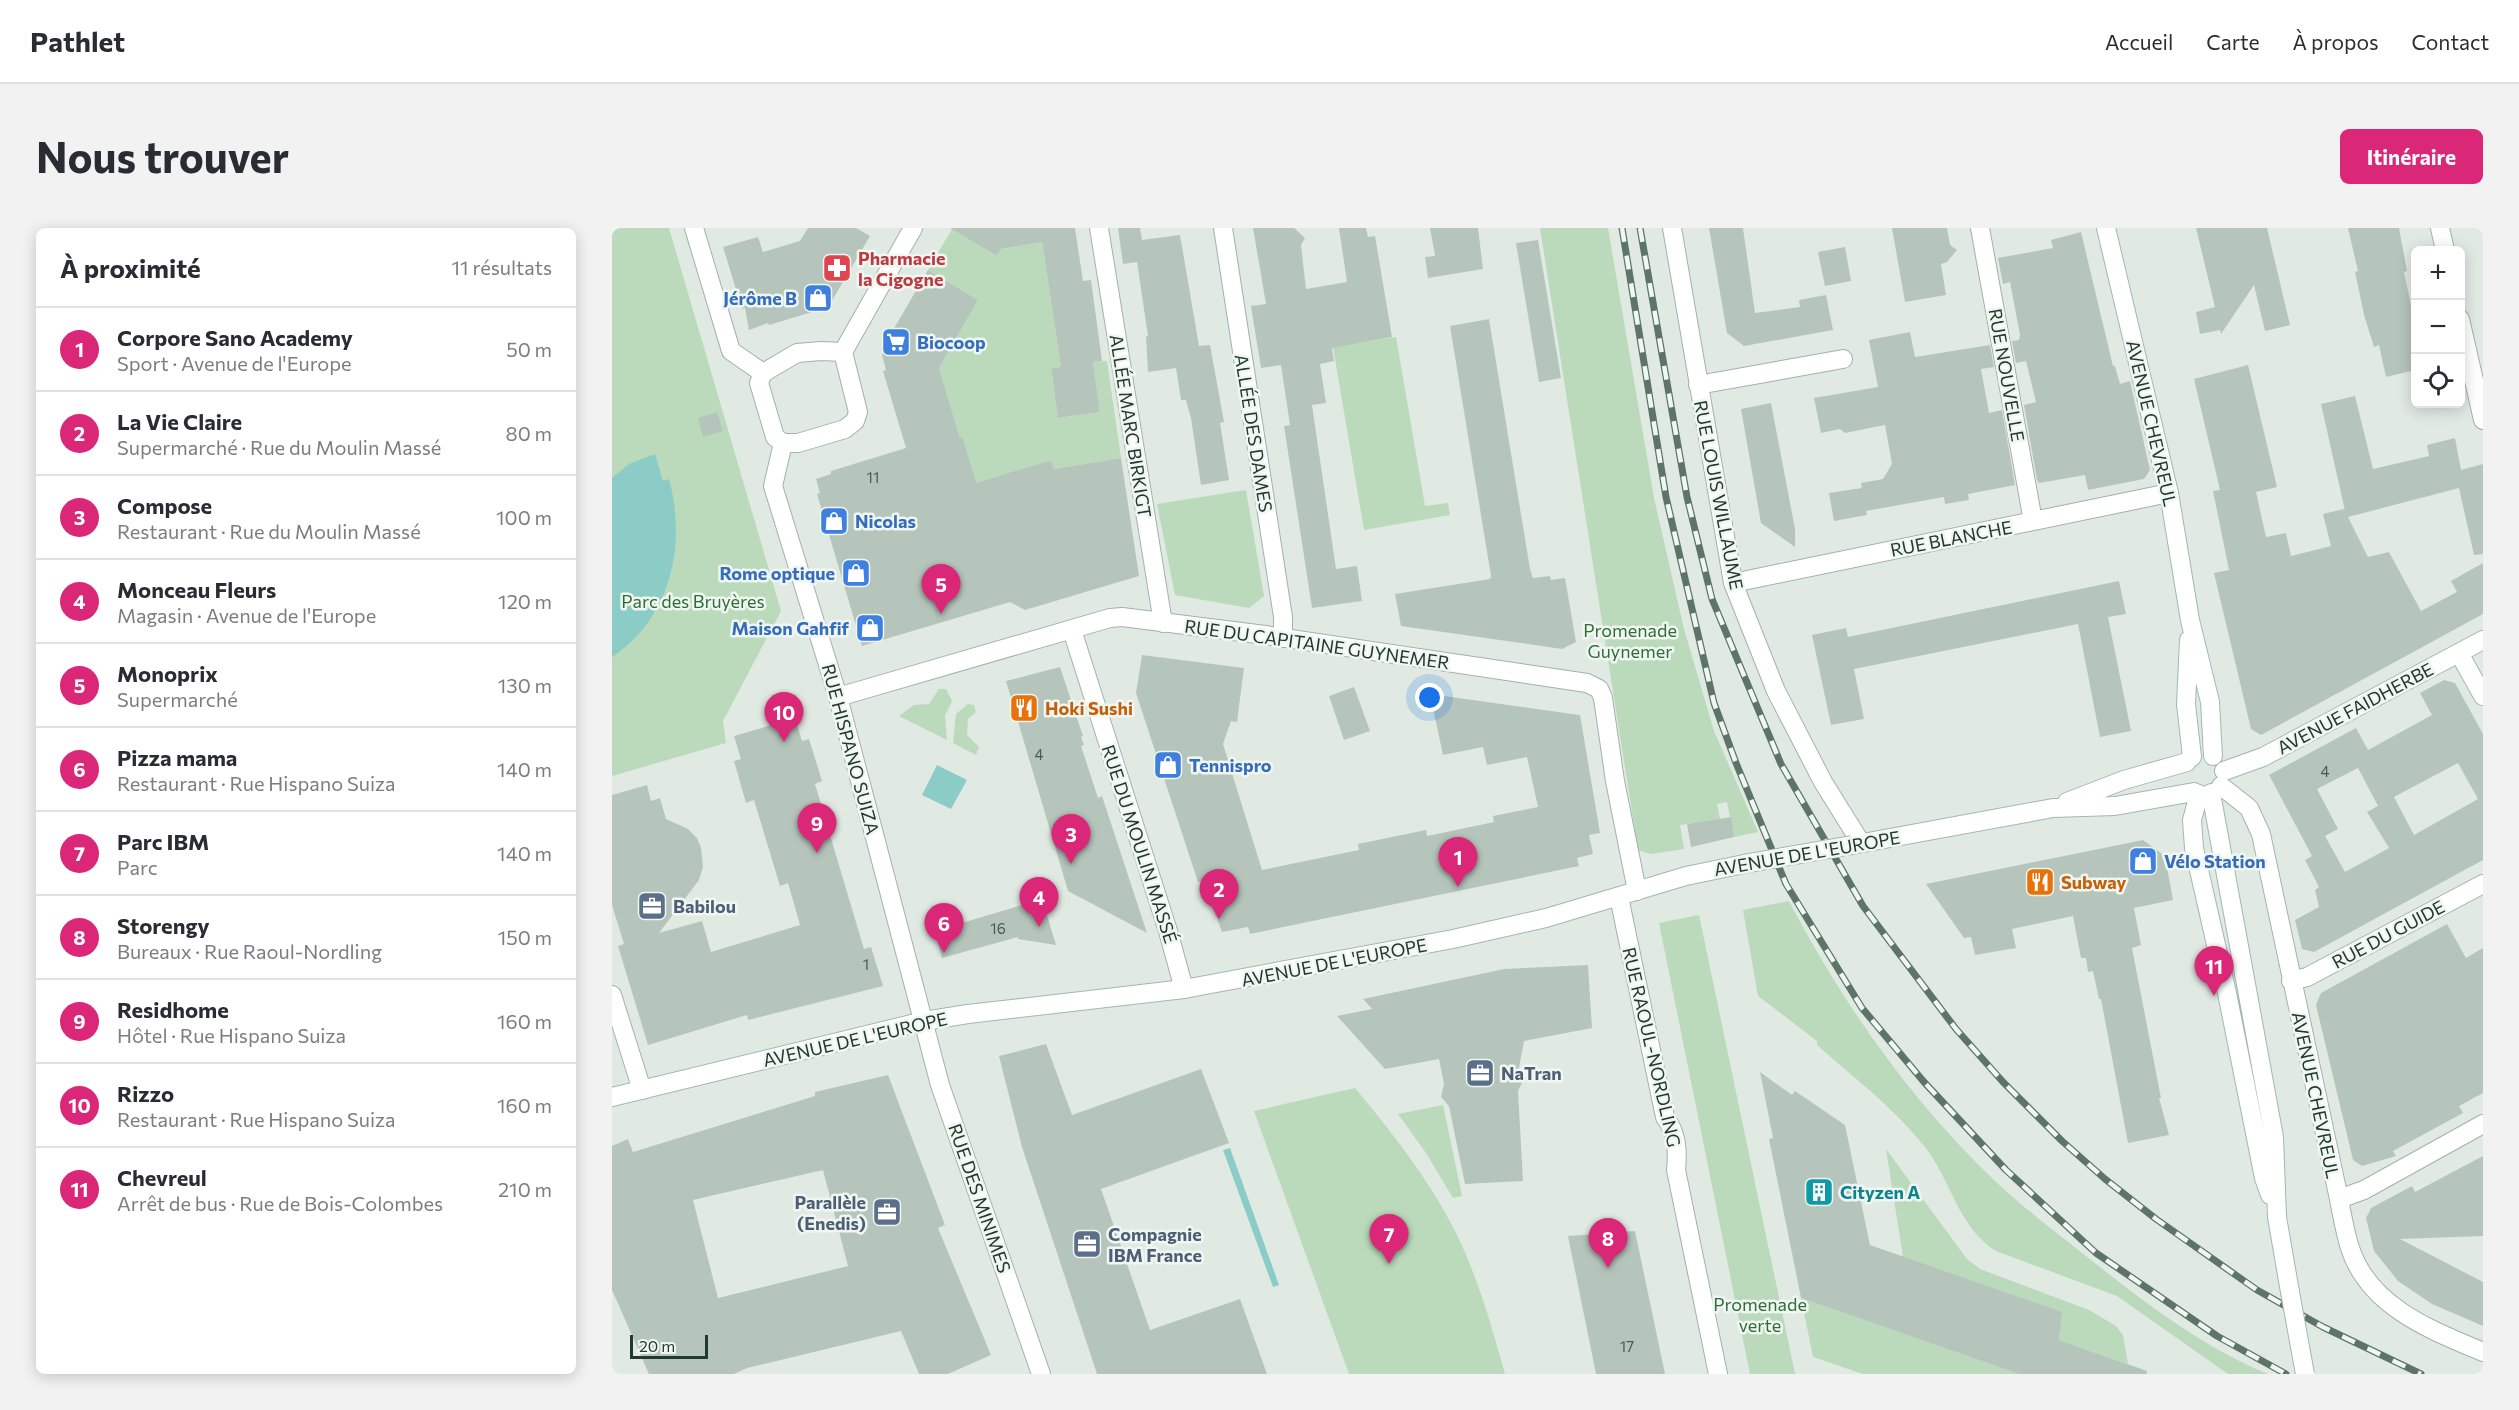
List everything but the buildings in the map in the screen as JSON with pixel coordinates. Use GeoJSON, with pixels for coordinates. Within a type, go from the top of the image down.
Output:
{"type":"FeatureCollection","features":[{"type":"Feature","properties":{"kind":"street"},"geometry":{"type":"LineString","coordinates":[[694,228],[731,351],[763,373]]}},
{"type":"Feature","properties":{"kind":"street"},"geometry":{"type":"LineString","coordinates":[[843,352],[797,353],[763,373],[759,383],[775,437],[783,443],[798,443],[845,429],[855,421],[858,412],[843,352],[913,228]]}},
{"type":"Feature","properties":{"kind":"street","name":"ALLÉE MARC BIRKIGT"},"geometry":{"type":"LineString","coordinates":[[1099,228],[1163,623]]}},
{"type":"Feature","properties":{"kind":"street","name":"ALLÉE DES DAMES"},"geometry":{"type":"LineString","coordinates":[[1223,228],[1282,617],[1283,638]]}},
{"type":"Feature","properties":{"kind":"street","name":"RUE LOUIS WILLAUME"},"geometry":{"type":"LineString","coordinates":[[1672,228],[1733,583],[1776,691],[1857,844]]}},
{"type":"Feature","properties":{"kind":"street","name":"RUE NOUVELLE"},"geometry":{"type":"LineString","coordinates":[[1980,228],[2033,521]]}},
{"type":"Feature","properties":{"kind":"street","name":"AVENUE CHEVREUL"},"geometry":{"type":"LineString","coordinates":[[2106,228],[2169,494],[2190,620],[2210,702],[2213,756]]}},
{"type":"Feature","properties":{"kind":"street"},"geometry":{"type":"LineString","coordinates":[[2440,228],[2444,246]]}},
{"type":"Feature","properties":{"kind":"street"},"geometry":{"type":"LineString","coordinates":[[2465,341],[2483,420]]}},
{"type":"Feature","properties":{"kind":"street"},"geometry":{"type":"LineString","coordinates":[[1698,386],[1844,359]]}},
{"type":"Feature","properties":{"kind":"street","name":"RUE HISPANO SUIZA"},"geometry":{"type":"LineString","coordinates":[[783,443],[774,486],[838,697],[924,1021]]}},
{"type":"Feature","properties":{"kind":"street","name":"RUE BLANCHE"},"geometry":{"type":"LineString","coordinates":[[1733,583],[2169,494]]}},
{"type":"Feature","properties":{"kind":"street","name":"RUE DU CAPITAINE GUYNEMER"},"geometry":{"type":"LineString","coordinates":[[838,697],[1110,618],[1122,617],[1283,638],[1587,683],[1599,689],[1603,698],[1629,860],[1637,891]]}},
{"type":"Feature","properties":{"kind":"street","name":"AVENUE CHEVREUL"},"geometry":{"type":"LineString","coordinates":[[2190,620],[2186,704],[2190,760],[2184,779],[2210,787],[2249,808],[2261,834],[2350,1248],[2370,1286],[2396,1309],[2434,1332],[2483,1352]]}},
{"type":"Feature","properties":{"kind":"street","name":"RUE DU MOULIN MASSÉ"},"geometry":{"type":"LineString","coordinates":[[1072,630],[1168,931],[1184,989]]}},
{"type":"Feature","properties":{"kind":"street","name":"AVENUE FAIDHERBE"},"geometry":{"type":"LineString","coordinates":[[2210,787],[2483,640]]}},
{"type":"Feature","properties":{"kind":"street"},"geometry":{"type":"LineString","coordinates":[[2459,652],[2483,696]]}},
{"type":"Feature","properties":{"kind":"street","name":"AVENUE DE L'EUROPE"},"geometry":{"type":"LineString","coordinates":[[2053,808],[2124,780],[2190,760],[2198,754],[2213,756]]}},
{"type":"Feature","properties":{"kind":"street"},"geometry":{"type":"LineString","coordinates":[[2213,756],[2220,762],[2210,787],[2192,820],[2194,848],[2227,993],[2264,1178],[2277,1217],[2305,1374]]}},
{"type":"Feature","properties":{"kind":"street","name":"AVENUE CHEVREUL"},"geometry":{"type":"LineString","coordinates":[[2210,787],[2274,1137],[2277,1217]]}},
{"type":"Feature","properties":{"kind":"street","name":"AVENUE DE L'EUROPE"},"geometry":{"type":"LineString","coordinates":[[612,1097],[924,1021],[1184,989],[1453,939],[1546,918],[1686,876],[1749,863],[2053,808],[2115,806],[2210,787]]}},
{"type":"Feature","properties":{"kind":"street","name":"RUE DU GUIDE"},"geometry":{"type":"LineString","coordinates":[[2291,981],[2307,977],[2483,884]]}},
{"type":"Feature","properties":{"kind":"street","name":"RUE RAOUL-NORDLING"},"geometry":{"type":"LineString","coordinates":[[1619,897],[1665,1117],[1673,1128],[1678,1151],[1676,1170],[1718,1374]]}},
{"type":"Feature","properties":{"kind":"street"},"geometry":{"type":"LineString","coordinates":[[612,995],[642,1090]]}},
{"type":"Feature","properties":{"kind":"street","name":"RUE DES MINIMES"},"geometry":{"type":"LineString","coordinates":[[924,1021],[940,1085],[1041,1374]]}},
{"type":"Feature","properties":{"kind":"street"},"geometry":{"type":"LineString","coordinates":[[2339,1199],[2364,1190],[2483,1124]]}},
{"type":"Feature","properties":{"kind":"green space","name":"Parc des Bruyères"},"geometry":{"type":"Polygon","coordinates":[[[612,228],[669,228],[781,611],[723,721],[726,743],[612,776],[612,228]]]}},
{"type":"Feature","properties":{"kind":"green space","name":"Promenade Guynemer"},"geometry":{"type":"Polygon","coordinates":[[[1540,228],[1608,228],[1654,498],[1684,629],[1714,731],[1758,832],[1734,837],[1727,802],[1717,804],[1720,819],[1680,825],[1684,849],[1651,854],[1638,850],[1540,228]]]}},
{"type":"Feature","properties":{"kind":"green space"},"geometry":{"type":"Polygon","coordinates":[[[952,229],[997,256],[1001,249],[1042,242],[1061,367],[1051,368],[1058,418],[1100,412],[1093,362],[1107,361],[1121,458],[1054,469],[1051,460],[960,488],[972,470],[939,368],[978,300],[928,270],[952,229]]]}},
{"type":"Feature","properties":{"kind":"green space"},"geometry":{"type":"Polygon","coordinates":[[[1396,337],[1425,506],[1448,503],[1450,515],[1364,530],[1333,347],[1396,337]]]}},
{"type":"Feature","properties":{"kind":"green space"},"geometry":{"type":"Polygon","coordinates":[[[1246,490],[1264,596],[1249,608],[1175,595],[1157,504],[1246,490]]]}},
{"type":"Feature","properties":{"kind":"green space"},"geometry":{"type":"Polygon","coordinates":[[[939,689],[946,689],[952,701],[945,716],[947,740],[899,716],[914,705],[929,704],[939,689]]]}},
{"type":"Feature","properties":{"kind":"green space"},"geometry":{"type":"Polygon","coordinates":[[[968,704],[974,705],[976,712],[968,719],[967,735],[979,747],[976,755],[953,743],[956,714],[968,704]]]}},
{"type":"Feature","properties":{"kind":"green space"},"geometry":{"type":"Polygon","coordinates":[[[1789,901],[1832,977],[1881,1050],[1935,1118],[1995,1181],[2020,1204],[2160,1312],[2224,1353],[2268,1374],[2228,1374],[2117,1296],[1996,1251],[1983,1241],[1964,1216],[1933,1159],[1912,1132],[1873,1093],[1817,1045],[1817,1041],[1758,996],[1743,910],[1789,901]]]}},
{"type":"Feature","properties":{"kind":"green space","name":"Promenade verte"},"geometry":{"type":"Polygon","coordinates":[[[1699,915],[1795,1374],[1750,1374],[1659,923],[1699,915]]]}},
{"type":"Feature","properties":{"kind":"green space"},"geometry":{"type":"Polygon","coordinates":[[[1355,1088],[1408,1155],[1432,1190],[1453,1227],[1476,1281],[1505,1374],[1349,1374],[1254,1111],[1355,1088]]]}},
{"type":"Feature","properties":{"kind":"green space"},"geometry":{"type":"Polygon","coordinates":[[[1443,1105],[1462,1196],[1453,1198],[1426,1153],[1398,1114],[1443,1105]]]}},
{"type":"Feature","properties":{"kind":"green space"},"geometry":{"type":"Polygon","coordinates":[[[1886,1149],[1967,1259],[1980,1269],[2089,1310],[2116,1326],[2123,1335],[2128,1364],[2059,1340],[2061,1312],[1903,1257],[1886,1149]]]}},
{"type":"Feature","properties":{"kind":"green space"},"geometry":{"type":"Polygon","coordinates":[[[1801,1298],[2019,1374],[1863,1374],[1813,1357],[1801,1298]]]}},
{"type":"Feature","properties":{"kind":"water"},"geometry":{"type":"Polygon","coordinates":[[[655,454],[663,481],[669,479],[674,504],[676,529],[669,578],[661,601],[648,622],[632,641],[612,657],[612,478],[629,464],[655,454]]]}},
{"type":"Feature","properties":{"kind":"water"},"geometry":{"type":"Polygon","coordinates":[[[937,765],[967,780],[951,809],[922,795],[937,765]]]}},
{"type":"Feature","properties":{"kind":"water"},"geometry":{"type":"Polygon","coordinates":[[[1230,1148],[1279,1285],[1273,1287],[1223,1150],[1230,1148]]]}},
{"type":"Feature","properties":{"kind":"railway"},"geometry":{"type":"LineString","coordinates":[[1622,228],[1666,497],[1714,703],[1786,884],[1862,1008],[1924,1082],[2006,1170],[2096,1253],[2217,1336],[2286,1374]]}},
{"type":"Feature","properties":{"kind":"railway"},"geometry":{"type":"LineString","coordinates":[[1640,228],[1687,497],[1712,599],[1781,764],[1863,906],[1956,1029],[2003,1082],[2062,1141],[2105,1179],[2156,1219],[2257,1290],[2323,1327],[2421,1374]]}},
{"type":"Feature","properties":{"kind":"place","name":"Pharmacie la Cigogne"},"geometry":{"type":"Point","coordinates":[837,268]}},
{"type":"Feature","properties":{"kind":"place","name":"Jérôme B"},"geometry":{"type":"Point","coordinates":[818,298]}},
{"type":"Feature","properties":{"kind":"place","name":"Biocoop"},"geometry":{"type":"Point","coordinates":[896,342]}},
{"type":"Feature","properties":{"kind":"place","name":"Nicolas"},"geometry":{"type":"Point","coordinates":[834,521]}},
{"type":"Feature","properties":{"kind":"place","name":"Rome optique"},"geometry":{"type":"Point","coordinates":[856,573]}},
{"type":"Feature","properties":{"kind":"place","name":"Monoprix"},"geometry":{"type":"Point","coordinates":[941,614]}},
{"type":"Feature","properties":{"kind":"place","name":"Maison Gahfif"},"geometry":{"type":"Point","coordinates":[870,628]}},
{"type":"Feature","properties":{"kind":"place","name":"Hoki Sushi"},"geometry":{"type":"Point","coordinates":[1024,708]}},
{"type":"Feature","properties":{"kind":"place","name":"Rizzo"},"geometry":{"type":"Point","coordinates":[784,742]}},
{"type":"Feature","properties":{"kind":"place","name":"Tennispro"},"geometry":{"type":"Point","coordinates":[1168,765]}},
{"type":"Feature","properties":{"kind":"place","name":"Residhome"},"geometry":{"type":"Point","coordinates":[817,853]}},
{"type":"Feature","properties":{"kind":"place","name":"Vélo Station"},"geometry":{"type":"Point","coordinates":[2143,861]}},
{"type":"Feature","properties":{"kind":"place","name":"Compose"},"geometry":{"type":"Point","coordinates":[1071,864]}},
{"type":"Feature","properties":{"kind":"place","name":"Subway"},"geometry":{"type":"Point","coordinates":[2040,882]}},
{"type":"Feature","properties":{"kind":"place","name":"Corpore Sano Academy"},"geometry":{"type":"Point","coordinates":[1458,887]}},
{"type":"Feature","properties":{"kind":"place","name":"Babilou"},"geometry":{"type":"Point","coordinates":[652,906]}},
{"type":"Feature","properties":{"kind":"place","name":"La Vie Claire"},"geometry":{"type":"Point","coordinates":[1219,919]}},
{"type":"Feature","properties":{"kind":"place","name":"Monceau Fleurs"},"geometry":{"type":"Point","coordinates":[1039,927]}},
{"type":"Feature","properties":{"kind":"place","name":"Pizza mama"},"geometry":{"type":"Point","coordinates":[944,953]}},
{"type":"Feature","properties":{"kind":"place","name":"Chevreul"},"geometry":{"type":"Point","coordinates":[2214,996]}},
{"type":"Feature","properties":{"kind":"place","name":"NaTran"},"geometry":{"type":"Point","coordinates":[1480,1073]}},
{"type":"Feature","properties":{"kind":"place","name":"Cityzen A"},"geometry":{"type":"Point","coordinates":[1819,1192]}},
{"type":"Feature","properties":{"kind":"place","name":"Parallèle (Enedis)"},"geometry":{"type":"Point","coordinates":[887,1212]}},
{"type":"Feature","properties":{"kind":"place","name":"Compagnie IBM France"},"geometry":{"type":"Point","coordinates":[1087,1244]}},
{"type":"Feature","properties":{"kind":"place","name":"Parc IBM"},"geometry":{"type":"Point","coordinates":[1389,1264]}},
{"type":"Feature","properties":{"kind":"place","name":"Storengy"},"geometry":{"type":"Point","coordinates":[1608,1268]}}]}
